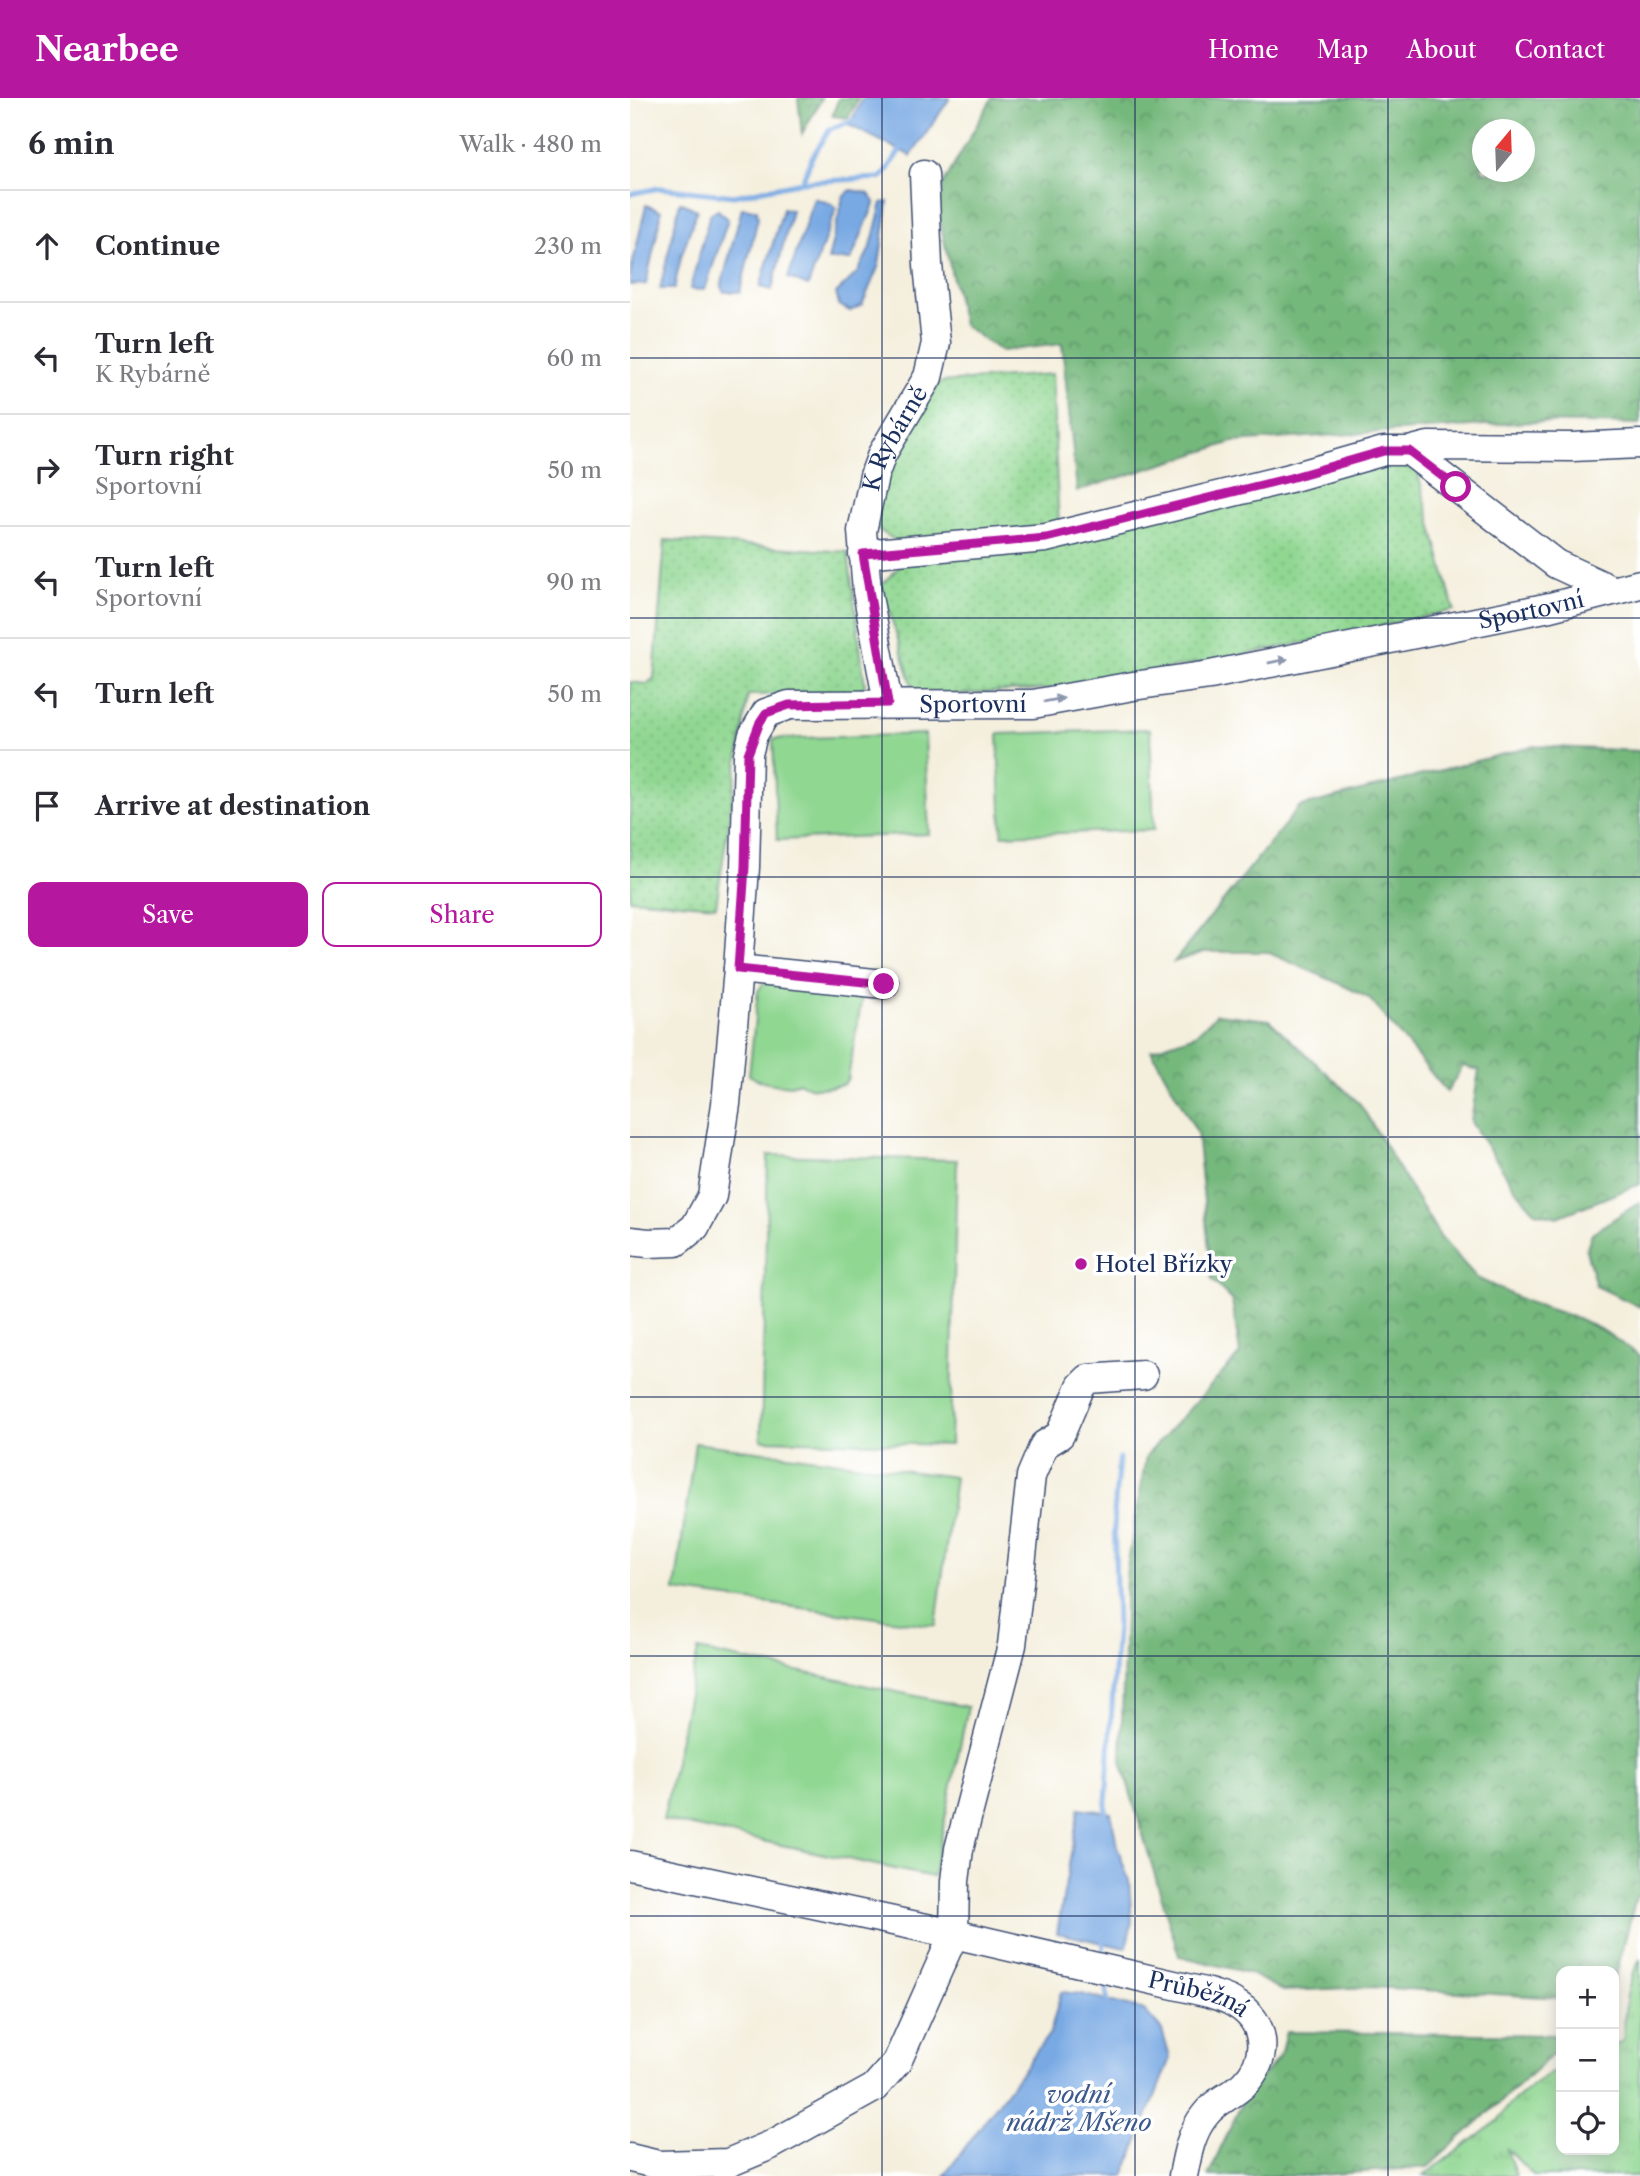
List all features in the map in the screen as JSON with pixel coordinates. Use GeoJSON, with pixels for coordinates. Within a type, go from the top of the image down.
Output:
{"type":"FeatureCollection","features":[{"type":"Feature","properties":{"kind":"street","name":"K Rybárně"},"geometry":{"type":"LineString","coordinates":[[888,703],[863,554],[862,531],[874,476],[894,430],[918,397],[928,377],[936,343],[928,265],[925,174]]}},
{"type":"Feature","properties":{"kind":"street"},"geometry":{"type":"LineString","coordinates":[[863,554],[1046,538],[1290,478],[1384,451],[1409,451],[1428,446],[1558,447],[1640,444]]}},
{"type":"Feature","properties":{"kind":"street"},"geometry":{"type":"LineString","coordinates":[[1409,451],[1556,564],[1612,590]]}},
{"type":"Feature","properties":{"kind":"street","name":"Sportovní"},"geometry":{"type":"LineString","coordinates":[[630,1241],[676,1242],[695,1227],[712,1196],[726,1104],[738,969],[745,867],[748,754],[766,713],[789,705],[1033,704],[1210,675],[1550,607],[1640,584]]}},
{"type":"Feature","properties":{"kind":"street"},"geometry":{"type":"LineString","coordinates":[[738,969],[884,984]]}},
{"type":"Feature","properties":{"kind":"street"},"geometry":{"type":"LineString","coordinates":[[630,2158],[659,2165],[728,2162],[771,2145],[874,2088],[897,2063],[954,1934],[955,1881],[959,1849],[1012,1645],[1031,1476],[1044,1445],[1060,1435],[1081,1386],[1088,1380],[1143,1375]]}},
{"type":"Feature","properties":{"kind":"street","name":"Průběžná"},"geometry":{"type":"LineString","coordinates":[[630,1865],[954,1934],[1209,1993],[1232,2001],[1254,2018],[1261,2031],[1263,2042],[1258,2065],[1243,2085],[1206,2114],[1189,2147],[1183,2176]]}},
{"type":"Feature","properties":{"kind":"green space"},"geometry":{"type":"Polygon","coordinates":[[[798,98],[822,98],[802,134],[798,98]]]}},
{"type":"Feature","properties":{"kind":"green space"},"geometry":{"type":"Polygon","coordinates":[[[839,98],[859,98],[848,118],[832,116],[839,98]]]}},
{"type":"Feature","properties":{"kind":"green space"},"geometry":{"type":"Polygon","coordinates":[[[992,98],[1640,98],[1640,424],[1531,422],[1233,442],[1077,491],[1062,344],[1001,351],[963,325],[935,199],[992,98]]]}},
{"type":"Feature","properties":{"kind":"green space"},"geometry":{"type":"Polygon","coordinates":[[[1052,374],[1059,527],[966,531],[964,537],[896,541],[873,526],[890,467],[937,385],[942,382],[1052,374]]]}},
{"type":"Feature","properties":{"kind":"green space"},"geometry":{"type":"Polygon","coordinates":[[[1392,462],[1417,470],[1454,610],[1289,646],[1065,688],[926,696],[913,688],[881,585],[905,561],[1392,462]]]}},
{"type":"Feature","properties":{"kind":"green space"},"geometry":{"type":"Polygon","coordinates":[[[665,540],[848,552],[865,685],[858,692],[748,695],[716,906],[630,899],[630,682],[647,684],[654,678],[665,540]]]}},
{"type":"Feature","properties":{"kind":"green space"},"geometry":{"type":"Polygon","coordinates":[[[1150,729],[1154,830],[1002,835],[998,734],[1150,729]]]}},
{"type":"Feature","properties":{"kind":"green space"},"geometry":{"type":"Polygon","coordinates":[[[925,734],[929,834],[777,840],[773,739],[925,734]]]}},
{"type":"Feature","properties":{"kind":"green space"},"geometry":{"type":"Polygon","coordinates":[[[1534,746],[1640,751],[1640,1184],[1558,1217],[1535,1212],[1516,1190],[1471,1122],[1479,1070],[1463,1066],[1447,1092],[1369,998],[1267,952],[1204,952],[1174,962],[1299,807],[1534,746]]]}},
{"type":"Feature","properties":{"kind":"green space"},"geometry":{"type":"Polygon","coordinates":[[[765,981],[863,991],[848,1078],[844,1084],[821,1088],[799,1082],[781,1085],[767,1083],[749,1075],[758,991],[765,981]]]}},
{"type":"Feature","properties":{"kind":"green space"},"geometry":{"type":"Polygon","coordinates":[[[1217,1014],[1269,1020],[1360,1104],[1441,1238],[1477,1278],[1525,1301],[1577,1318],[1604,1331],[1640,1356],[1640,1895],[1636,1897],[1618,1966],[1556,1966],[1556,1998],[1371,1987],[1283,1991],[1249,1973],[1179,1956],[1121,1761],[1126,1575],[1146,1456],[1240,1354],[1232,1300],[1212,1280],[1197,1132],[1151,1050],[1195,1035],[1217,1014]]]}},
{"type":"Feature","properties":{"kind":"green space"},"geometry":{"type":"Polygon","coordinates":[[[768,1155],[957,1160],[950,1445],[761,1440],[768,1155]]]}},
{"type":"Feature","properties":{"kind":"green space"},"geometry":{"type":"Polygon","coordinates":[[[1640,1202],[1640,1307],[1596,1286],[1586,1250],[1592,1233],[1640,1202]]]}},
{"type":"Feature","properties":{"kind":"green space"},"geometry":{"type":"Polygon","coordinates":[[[695,1443],[955,1477],[936,1626],[675,1591],[695,1443]]]}},
{"type":"Feature","properties":{"kind":"green space"},"geometry":{"type":"Polygon","coordinates":[[[698,1650],[968,1707],[933,1877],[663,1820],[698,1650]]]}},
{"type":"Feature","properties":{"kind":"green space"},"geometry":{"type":"Polygon","coordinates":[[[1640,1959],[1640,2176],[1534,2176],[1506,2148],[1516,2176],[1423,2176],[1498,2121],[1507,2107],[1536,2082],[1556,2070],[1556,2155],[1619,2155],[1619,2043],[1623,2041],[1628,1990],[1640,1959]]]}},
{"type":"Feature","properties":{"kind":"green space"},"geometry":{"type":"Polygon","coordinates":[[[1286,2032],[1556,2035],[1556,2052],[1428,2167],[1308,2176],[1208,2176],[1245,2096],[1280,2056],[1286,2032]]]}},
{"type":"Feature","properties":{"kind":"water"},"geometry":{"type":"Polygon","coordinates":[[[863,98],[950,98],[911,156],[849,125],[863,98]]]}},
{"type":"Feature","properties":{"kind":"water"},"geometry":{"type":"Polygon","coordinates":[[[851,190],[868,193],[875,202],[851,260],[828,260],[843,197],[851,190]]]}},
{"type":"Feature","properties":{"kind":"water"},"geometry":{"type":"Polygon","coordinates":[[[814,198],[832,204],[836,209],[808,286],[788,278],[814,198]]]}},
{"type":"Feature","properties":{"kind":"water"},"geometry":{"type":"Polygon","coordinates":[[[680,202],[697,210],[681,257],[674,289],[660,289],[680,202]]]}},
{"type":"Feature","properties":{"kind":"water"},"geometry":{"type":"Polygon","coordinates":[[[888,202],[879,265],[862,305],[850,311],[839,305],[836,293],[858,272],[871,246],[882,203],[888,202]]]}},
{"type":"Feature","properties":{"kind":"water"},"geometry":{"type":"Polygon","coordinates":[[[646,205],[661,211],[660,220],[646,284],[630,285],[631,271],[646,205]]]}},
{"type":"Feature","properties":{"kind":"water"},"geometry":{"type":"Polygon","coordinates":[[[742,208],[757,210],[758,218],[740,292],[724,292],[721,287],[742,208]]]}},
{"type":"Feature","properties":{"kind":"water"},"geometry":{"type":"Polygon","coordinates":[[[783,209],[792,210],[772,290],[760,287],[783,209]]]}},
{"type":"Feature","properties":{"kind":"water"},"geometry":{"type":"Polygon","coordinates":[[[718,210],[728,219],[706,287],[702,290],[690,289],[710,214],[718,210]]]}},
{"type":"Feature","properties":{"kind":"water"},"geometry":{"type":"Polygon","coordinates":[[[1079,1808],[1111,1813],[1117,1846],[1129,1881],[1132,1922],[1126,1948],[1057,1933],[1079,1808]]]}},
{"type":"Feature","properties":{"kind":"water","name":"vodní nádrž Mšeno"},"geometry":{"type":"Polygon","coordinates":[[[1061,1992],[1081,1994],[1144,2010],[1162,2030],[1170,2058],[1124,2176],[944,2176],[1050,2033],[1061,1992]]]}},
{"type":"Feature","properties":{"kind":"waterway"},"geometry":{"type":"LineString","coordinates":[[630,194],[659,188],[734,196],[802,182],[812,157],[830,129],[857,119]]}},
{"type":"Feature","properties":{"kind":"waterway"},"geometry":{"type":"LineString","coordinates":[[802,182],[880,178],[902,147]]}},
{"type":"Feature","properties":{"kind":"waterway"},"geometry":{"type":"LineString","coordinates":[[1105,1819],[1117,1625],[1114,1514],[1119,1458]]}},
{"type":"Feature","properties":{"kind":"waterway"},"geometry":{"type":"LineString","coordinates":[[1103,1937],[1104,1958]]}},
{"type":"Feature","properties":{"kind":"waterway"},"geometry":{"type":"LineString","coordinates":[[1106,1979],[1108,2007]]}},
{"type":"Feature","properties":{"kind":"place","name":"Hotel Břízky"},"geometry":{"type":"Point","coordinates":[1081,1264]}},
{"type":"Feature","properties":{"kind":"route"},"geometry":{"type":"LineString","coordinates":[[884,984],[738,969],[745,867],[748,754],[760,722],[766,713],[789,705],[888,703],[867,591],[863,554],[1046,538],[1290,478],[1384,451],[1409,451],[1456,487]]}}]}
